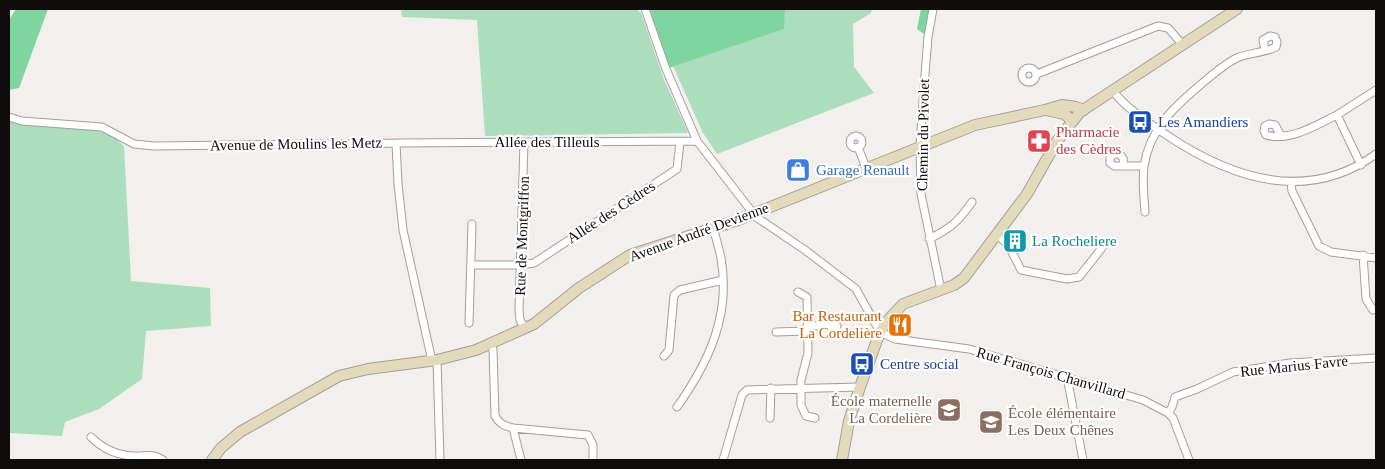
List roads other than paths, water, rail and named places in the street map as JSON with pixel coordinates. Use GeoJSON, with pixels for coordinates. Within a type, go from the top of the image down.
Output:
{"type":"FeatureCollection","features":[{"type":"Feature","properties":{"kind":"street"},"geometry":{"type":"LineString","coordinates":[[645,9],[666,69],[697,141],[759,220],[805,250],[856,289],[880,332]]}},
{"type":"Feature","properties":{"kind":"street","name":"Chemin du Pivolet"},"geometry":{"type":"LineString","coordinates":[[933,9],[928,37],[920,146],[921,194],[941,290]]}},
{"type":"Feature","properties":{"kind":"street"},"geometry":{"type":"LineString","coordinates":[[842,460],[849,421],[860,387],[880,332],[890,317],[902,304],[954,285],[964,278],[1026,194],[1057,141],[1072,120],[1084,110],[1238,9]]}},
{"type":"Feature","properties":{"kind":"street"},"geometry":{"type":"LineString","coordinates":[[1036,74],[1158,26],[1168,28],[1183,45]]}},
{"type":"Feature","properties":{"kind":"street"},"geometry":{"type":"LineString","coordinates":[[1146,212],[1144,166],[1151,140],[1157,129],[1172,110],[1213,75],[1238,58],[1265,50]]}},
{"type":"Feature","properties":{"kind":"street"},"geometry":{"type":"LineString","coordinates":[[1113,91],[1119,99],[1157,129],[1184,147],[1211,162],[1255,178],[1291,182],[1326,178],[1344,173],[1361,165],[1376,154]]}},
{"type":"Feature","properties":{"kind":"street"},"geometry":{"type":"LineString","coordinates":[[1281,136],[1291,136],[1337,115],[1361,98],[1375,92]]}},
{"type":"Feature","properties":{"kind":"street","name":"Avenue André Devienne"},"geometry":{"type":"LineString","coordinates":[[212,460],[221,448],[240,432],[339,376],[368,369],[435,360],[476,350],[525,328],[542,318],[579,288],[622,260],[644,250],[738,220],[974,125],[1062,105],[1084,110]]}},
{"type":"Feature","properties":{"kind":"street","name":"Avenue André Devienne"},"geometry":{"type":"LineString","coordinates":[[1045,110],[1064,114],[1072,120]]}},
{"type":"Feature","properties":{"kind":"street"},"geometry":{"type":"LineString","coordinates":[[1337,115],[1361,165]]}},
{"type":"Feature","properties":{"kind":"street","name":"Avenue de Moulins les Metz"},"geometry":{"type":"LineString","coordinates":[[9,117],[22,121],[102,128],[134,144],[144,146],[396,143],[403,230],[435,360],[440,460]]}},
{"type":"Feature","properties":{"kind":"street","name":"Allée des Tilleuls"},"geometry":{"type":"LineString","coordinates":[[396,143],[697,141]]}},
{"type":"Feature","properties":{"kind":"street","name":"Rue de Montgriffon"},"geometry":{"type":"LineString","coordinates":[[524,142],[519,315],[525,328]]}},
{"type":"Feature","properties":{"kind":"street","name":"Allée des Cèdres"},"geometry":{"type":"LineString","coordinates":[[521,265],[534,263],[677,169],[680,142]]}},
{"type":"Feature","properties":{"kind":"street"},"geometry":{"type":"LineString","coordinates":[[858,147],[866,168]]}},
{"type":"Feature","properties":{"kind":"street"},"geometry":{"type":"LineString","coordinates":[[1124,166],[1144,166]]}},
{"type":"Feature","properties":{"kind":"street"},"geometry":{"type":"LineString","coordinates":[[1291,182],[1292,191],[1319,246],[1331,252],[1376,258]]}},
{"type":"Feature","properties":{"kind":"street"},"geometry":{"type":"LineString","coordinates":[[929,239],[950,228],[972,202]]}},
{"type":"Feature","properties":{"kind":"street"},"geometry":{"type":"LineString","coordinates":[[469,323],[472,224]]}},
{"type":"Feature","properties":{"kind":"street"},"geometry":{"type":"LineString","coordinates":[[677,407],[704,364],[715,340],[721,314],[723,280],[721,258],[713,228]]}},
{"type":"Feature","properties":{"kind":"street"},"geometry":{"type":"LineString","coordinates":[[996,235],[1008,244],[1021,270],[1067,279],[1079,277],[1105,244]]}},
{"type":"Feature","properties":{"kind":"street"},"geometry":{"type":"LineString","coordinates":[[1363,255],[1366,300],[1373,310]]}},
{"type":"Feature","properties":{"kind":"street"},"geometry":{"type":"LineString","coordinates":[[472,265],[521,265]]}},
{"type":"Feature","properties":{"kind":"street"},"geometry":{"type":"LineString","coordinates":[[664,356],[669,350],[674,295],[680,290],[723,280]]}},
{"type":"Feature","properties":{"kind":"street"},"geometry":{"type":"LineString","coordinates":[[798,292],[807,297],[808,353],[800,380],[801,405],[806,416],[815,418]]}},
{"type":"Feature","properties":{"kind":"street"},"geometry":{"type":"LineString","coordinates":[[776,332],[837,326]]}},
{"type":"Feature","properties":{"kind":"street","name":"Rue François Chanvillard"},"geometry":{"type":"LineString","coordinates":[[880,332],[895,339],[969,349],[1143,400],[1168,413]]}},
{"type":"Feature","properties":{"kind":"street"},"geometry":{"type":"LineString","coordinates":[[490,344],[493,349],[494,416],[499,422],[504,426],[513,428],[588,435],[592,445],[593,460]]}},
{"type":"Feature","properties":{"kind":"street","name":"Rue Marius Favre"},"geometry":{"type":"LineString","coordinates":[[1168,413],[1171,411],[1175,397],[1234,372],[1290,363],[1376,358]]}},
{"type":"Feature","properties":{"kind":"street"},"geometry":{"type":"LineString","coordinates":[[1067,378],[1083,460]]}},
{"type":"Feature","properties":{"kind":"street"},"geometry":{"type":"LineString","coordinates":[[723,460],[742,395],[747,390],[801,387],[860,387]]}},
{"type":"Feature","properties":{"kind":"street"},"geometry":{"type":"LineString","coordinates":[[770,388],[770,418]]}},
{"type":"Feature","properties":{"kind":"street"},"geometry":{"type":"LineString","coordinates":[[1168,413],[1173,418],[1189,460]]}},
{"type":"Feature","properties":{"kind":"street"},"geometry":{"type":"LineString","coordinates":[[513,428],[521,460]]}},
{"type":"Feature","properties":{"kind":"street"},"geometry":{"type":"LineString","coordinates":[[91,437],[107,449],[118,453],[136,456],[150,454],[163,460]]}},
{"type":"Feature","properties":{"kind":"place","name":"Les Amandiers"},"geometry":{"type":"Point","coordinates":[1140,122]}},
{"type":"Feature","properties":{"kind":"place","name":"Pharmacie des Cèdres"},"geometry":{"type":"Point","coordinates":[1039,141]}},
{"type":"Feature","properties":{"kind":"place","name":"Garage Renault"},"geometry":{"type":"Point","coordinates":[798,170]}},
{"type":"Feature","properties":{"kind":"place","name":"La Rocheliere"},"geometry":{"type":"Point","coordinates":[1015,241]}},
{"type":"Feature","properties":{"kind":"place","name":"Bar Restaurant La Cordelière"},"geometry":{"type":"Point","coordinates":[900,325]}},
{"type":"Feature","properties":{"kind":"place","name":"Centre social"},"geometry":{"type":"Point","coordinates":[862,364]}},
{"type":"Feature","properties":{"kind":"place","name":"École maternelle La Cordelière"},"geometry":{"type":"Point","coordinates":[949,410]}},
{"type":"Feature","properties":{"kind":"place","name":"École élémentaire Les Deux Chênes"},"geometry":{"type":"Point","coordinates":[991,422]}}]}
